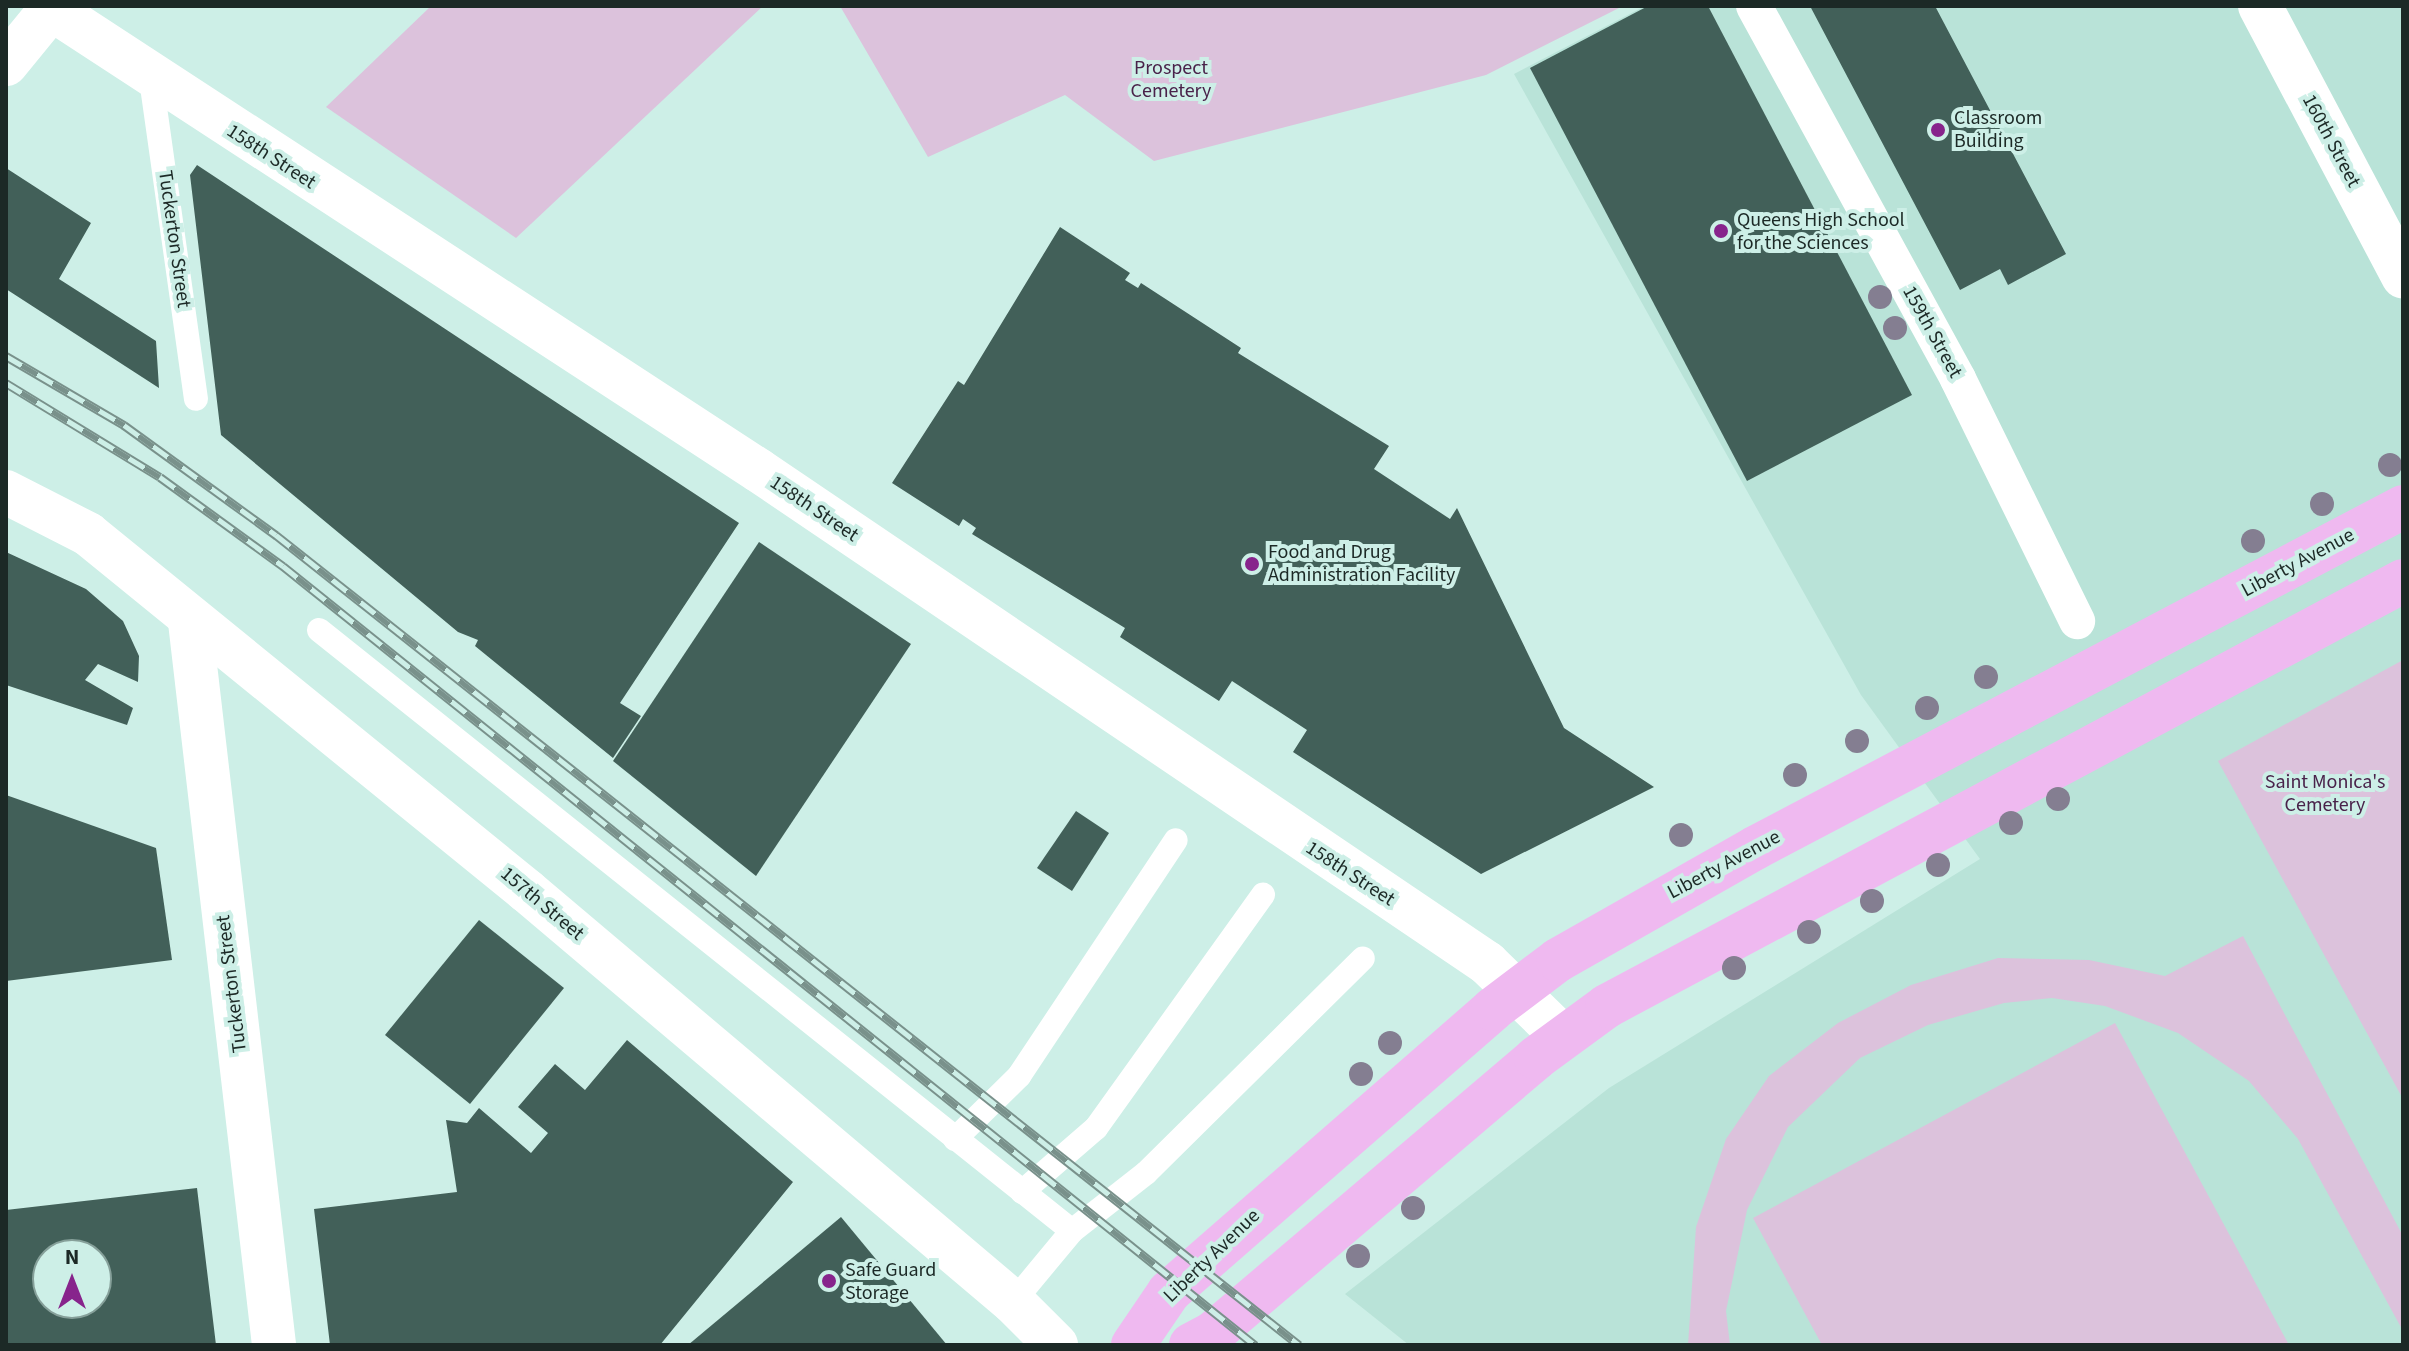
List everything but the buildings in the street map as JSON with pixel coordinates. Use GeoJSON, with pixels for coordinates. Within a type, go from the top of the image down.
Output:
{"type":"FeatureCollection","features":[{"type":"Feature","properties":{"kind":"main road","name":"Liberty Avenue"},"geometry":{"type":"LineString","coordinates":[[1133,1345],[1169,1292],[1519,988],[1671,894],[2403,507]]}},
{"type":"Feature","properties":{"kind":"main road"},"geometry":{"type":"LineString","coordinates":[[1191,1345],[1212,1334],[1563,1037],[1721,940],[2403,581]]}},
{"type":"Feature","properties":{"kind":"street","name":"159th Street"},"geometry":{"type":"LineString","coordinates":[[1754,6],[1958,379],[2077,621]]}},
{"type":"Feature","properties":{"kind":"street","name":"160th Street"},"geometry":{"type":"LineString","coordinates":[[2260,6],[2403,276]]}},
{"type":"Feature","properties":{"kind":"street"},"geometry":{"type":"LineString","coordinates":[[6,64],[52,7]]}},
{"type":"Feature","properties":{"kind":"street","name":"158th Street"},"geometry":{"type":"LineString","coordinates":[[52,7],[151,79],[758,470],[1519,988],[1563,1037]]}},
{"type":"Feature","properties":{"kind":"street","name":"157th Street"},"geometry":{"type":"LineString","coordinates":[[6,492],[88,534],[190,622],[527,891],[1013,1302],[1056,1345]]}},
{"type":"Feature","properties":{"kind":"street","name":"Tuckerton Street"},"geometry":{"type":"LineString","coordinates":[[190,622],[274,1345]]}},
{"type":"Feature","properties":{"kind":"lane","name":"Tuckerton Street"},"geometry":{"type":"LineString","coordinates":[[151,79],[196,399]]}},
{"type":"Feature","properties":{"kind":"lane"},"geometry":{"type":"LineString","coordinates":[[319,630],[1072,1231]]}},
{"type":"Feature","properties":{"kind":"lane"},"geometry":{"type":"LineString","coordinates":[[955,1139],[1019,1076],[1176,840]]}},
{"type":"Feature","properties":{"kind":"lane"},"geometry":{"type":"LineString","coordinates":[[1022,1192],[1096,1128],[1263,895]]}},
{"type":"Feature","properties":{"kind":"lane"},"geometry":{"type":"LineString","coordinates":[[1013,1302],[1072,1231],[1146,1173],[1363,958]]}},
{"type":"Feature","properties":{"kind":"shaded area"},"geometry":{"type":"Polygon","coordinates":[[[1645,6],[2403,6],[2403,1345],[1409,1345],[1345,1294],[1609,1088],[1980,859],[1861,695],[1514,74],[1645,6]]]}},
{"type":"Feature","properties":{"kind":"green space"},"geometry":{"type":"Polygon","coordinates":[[[431,6],[763,6],[516,238],[326,107],[431,6]]]}},
{"type":"Feature","properties":{"kind":"green space","name":"Prospect Cemetery"},"geometry":{"type":"Polygon","coordinates":[[[840,6],[1623,6],[1486,75],[1154,161],[1065,95],[928,157],[840,6]]]}},
{"type":"Feature","properties":{"kind":"green space","name":"Saint Monica's Cemetery"},"geometry":{"type":"Polygon","coordinates":[[[2403,660],[2403,1099],[2218,761],[2403,660]]]}},
{"type":"Feature","properties":{"kind":"green space"},"geometry":{"type":"Polygon","coordinates":[[[2243,936],[2403,1236],[2403,1331],[2298,1139],[2249,1081],[2178,1033],[2105,1006],[2052,998],[2004,1003],[1928,1025],[1860,1058],[1788,1127],[1747,1210],[1726,1311],[1730,1345],[1688,1345],[1696,1227],[1726,1139],[1769,1076],[1838,1023],[1911,985],[1998,958],[2089,960],[2165,976],[2243,936]]]}},
{"type":"Feature","properties":{"kind":"green space"},"geometry":{"type":"Polygon","coordinates":[[[2115,1023],[2289,1345],[1822,1345],[1753,1218],[2115,1023]]]}},
{"type":"Feature","properties":{"kind":"railway"},"geometry":{"type":"LineString","coordinates":[[6,356],[124,425],[276,535],[1299,1345]]}},
{"type":"Feature","properties":{"kind":"railway"},"geometry":{"type":"LineString","coordinates":[[6,383],[160,477],[283,566],[1255,1345]]}},
{"type":"Feature","properties":{"kind":"place","name":"Classroom Building"},"geometry":{"type":"Point","coordinates":[1938,130]}},
{"type":"Feature","properties":{"kind":"place","name":"Queens High School for the Sciences"},"geometry":{"type":"Point","coordinates":[1721,231]}},
{"type":"Feature","properties":{"kind":"place","name":"Food and Drug Administration Facility"},"geometry":{"type":"Point","coordinates":[1252,564]}},
{"type":"Feature","properties":{"kind":"place","name":"Safe Guard Storage"},"geometry":{"type":"Point","coordinates":[829,1281]}}]}
